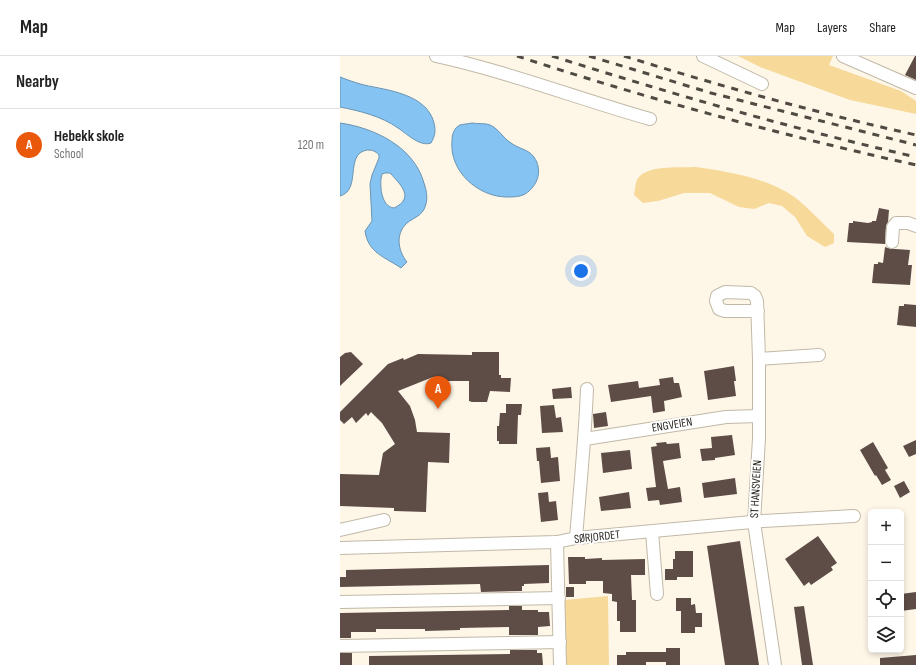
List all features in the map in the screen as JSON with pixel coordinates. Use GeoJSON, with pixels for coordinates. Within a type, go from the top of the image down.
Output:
{"type":"FeatureCollection","features":[{"type":"Feature","properties":{"kind":"street"},"geometry":{"type":"LineString","coordinates":[[436,56],[482,67],[542,87],[650,119]]}},
{"type":"Feature","properties":{"kind":"street"},"geometry":{"type":"LineString","coordinates":[[703,56],[762,84]]}},
{"type":"Feature","properties":{"kind":"street"},"geometry":{"type":"LineString","coordinates":[[843,56],[916,88]]}},
{"type":"Feature","properties":{"kind":"street"},"geometry":{"type":"LineString","coordinates":[[892,242],[893,227],[896,223],[908,223],[916,226]]}},
{"type":"Feature","properties":{"kind":"street","name":"ST HANSVEIEN"},"geometry":{"type":"LineString","coordinates":[[758,311],[758,466],[754,522],[775,665]]}},
{"type":"Feature","properties":{"kind":"street"},"geometry":{"type":"LineString","coordinates":[[759,359],[820,355]]}},
{"type":"Feature","properties":{"kind":"street"},"geometry":{"type":"LineString","coordinates":[[576,538],[582,457],[585,439],[587,389]]}},
{"type":"Feature","properties":{"kind":"street","name":"ENGVEIEN"},"geometry":{"type":"LineString","coordinates":[[585,439],[726,417],[758,416]]}},
{"type":"Feature","properties":{"kind":"street","name":"SØRJORDET"},"geometry":{"type":"LineString","coordinates":[[340,548],[557,542],[576,538],[754,522],[854,516]]}},
{"type":"Feature","properties":{"kind":"street"},"geometry":{"type":"LineString","coordinates":[[340,530],[384,520]]}},
{"type":"Feature","properties":{"kind":"street"},"geometry":{"type":"LineString","coordinates":[[652,532],[657,594]]}},
{"type":"Feature","properties":{"kind":"street"},"geometry":{"type":"LineString","coordinates":[[557,542],[560,665]]}},
{"type":"Feature","properties":{"kind":"street"},"geometry":{"type":"LineString","coordinates":[[340,602],[559,598]]}},
{"type":"Feature","properties":{"kind":"street"},"geometry":{"type":"LineString","coordinates":[[340,646],[560,642]]}},
{"type":"Feature","properties":{"kind":"shaded area"},"geometry":{"type":"Polygon","coordinates":[[[738,56],[833,56],[829,65],[901,91],[916,101],[916,114],[850,100],[760,67],[738,56]]]}},
{"type":"Feature","properties":{"kind":"shaded area"},"geometry":{"type":"Polygon","coordinates":[[[696,167],[746,176],[771,184],[793,196],[834,234],[834,243],[825,247],[807,236],[795,217],[782,206],[769,203],[754,209],[739,207],[710,193],[684,193],[658,201],[643,203],[634,195],[637,180],[647,171],[664,168],[696,167]]]}},
{"type":"Feature","properties":{"kind":"shaded area"},"geometry":{"type":"Polygon","coordinates":[[[608,596],[609,665],[565,665],[564,600],[608,596]]]}},
{"type":"Feature","properties":{"kind":"water"},"geometry":{"type":"Polygon","coordinates":[[[340,77],[405,95],[415,100],[430,113],[434,123],[435,133],[431,143],[427,144],[418,142],[398,128],[377,117],[340,107],[340,77]]]}},
{"type":"Feature","properties":{"kind":"water"},"geometry":{"type":"Polygon","coordinates":[[[340,123],[366,129],[391,141],[412,159],[419,170],[424,183],[427,201],[422,213],[403,227],[399,237],[400,248],[407,262],[401,268],[378,254],[373,249],[365,231],[372,221],[370,184],[379,158],[378,154],[369,150],[360,153],[356,158],[350,187],[347,192],[340,196],[340,123]],[[390,173],[382,174],[381,189],[386,204],[394,208],[404,200],[405,196],[402,187],[390,173]]]}},
{"type":"Feature","properties":{"kind":"water"},"geometry":{"type":"Polygon","coordinates":[[[472,123],[490,125],[508,141],[529,152],[534,157],[537,162],[539,172],[536,182],[529,191],[519,196],[496,196],[476,187],[460,172],[452,152],[452,138],[458,126],[472,123]]]}},
{"type":"Feature","properties":{"kind":"building"},"geometry":{"type":"Polygon","coordinates":[[[916,56],[916,80],[905,75],[916,56]]]}},
{"type":"Feature","properties":{"kind":"building"},"geometry":{"type":"Polygon","coordinates":[[[879,208],[889,210],[885,244],[847,242],[849,223],[853,223],[853,221],[868,223],[876,221],[879,208]]]}},
{"type":"Feature","properties":{"kind":"building"},"geometry":{"type":"Polygon","coordinates":[[[885,247],[891,249],[910,250],[908,265],[912,265],[910,285],[872,283],[874,264],[878,264],[878,262],[883,263],[885,247]]]}},
{"type":"Feature","properties":{"kind":"building"},"geometry":{"type":"Polygon","coordinates":[[[904,304],[916,305],[916,327],[897,325],[899,306],[904,306],[904,304]]]}},
{"type":"Feature","properties":{"kind":"building"},"geometry":{"type":"Polygon","coordinates":[[[351,352],[363,364],[340,386],[340,357],[345,353],[351,352]]]}},
{"type":"Feature","properties":{"kind":"building"},"geometry":{"type":"Polygon","coordinates":[[[472,352],[499,352],[499,375],[501,375],[501,378],[511,378],[510,392],[490,391],[487,402],[472,402],[469,401],[469,381],[447,381],[446,391],[433,391],[433,377],[398,391],[410,406],[417,432],[450,433],[449,463],[428,462],[426,512],[394,511],[394,508],[340,506],[340,474],[379,475],[383,453],[395,444],[382,423],[371,412],[368,416],[366,413],[356,423],[352,417],[344,424],[340,420],[340,412],[388,364],[403,358],[404,360],[418,354],[472,355],[472,352]]]}},
{"type":"Feature","properties":{"kind":"building"},"geometry":{"type":"Polygon","coordinates":[[[734,366],[736,396],[708,400],[704,371],[734,366]]]}},
{"type":"Feature","properties":{"kind":"building"},"geometry":{"type":"Polygon","coordinates":[[[673,377],[674,383],[679,383],[682,397],[664,401],[665,411],[653,413],[651,396],[611,402],[608,385],[638,381],[639,388],[660,385],[659,379],[673,377]]]}},
{"type":"Feature","properties":{"kind":"building"},"geometry":{"type":"Polygon","coordinates":[[[571,387],[572,398],[553,399],[552,389],[571,387]]]}},
{"type":"Feature","properties":{"kind":"building"},"geometry":{"type":"Polygon","coordinates":[[[506,404],[522,404],[521,415],[518,415],[517,444],[499,444],[499,441],[497,441],[497,426],[499,426],[500,413],[506,413],[506,404]]]}},
{"type":"Feature","properties":{"kind":"building"},"geometry":{"type":"Polygon","coordinates":[[[554,405],[556,418],[561,417],[563,432],[542,433],[540,406],[554,405]]]}},
{"type":"Feature","properties":{"kind":"building"},"geometry":{"type":"Polygon","coordinates":[[[606,412],[608,426],[594,428],[593,414],[606,412]]]}},
{"type":"Feature","properties":{"kind":"building"},"geometry":{"type":"Polygon","coordinates":[[[732,435],[735,455],[715,458],[715,460],[702,461],[700,449],[712,448],[711,437],[732,435]]]}},
{"type":"Feature","properties":{"kind":"building"},"geometry":{"type":"Polygon","coordinates":[[[916,440],[916,454],[909,457],[903,446],[916,440]]]}},
{"type":"Feature","properties":{"kind":"building"},"geometry":{"type":"Polygon","coordinates":[[[666,442],[667,444],[679,443],[681,458],[663,461],[668,489],[680,487],[682,502],[660,505],[659,500],[648,501],[646,488],[656,487],[651,447],[657,446],[656,443],[666,442]]]}},
{"type":"Feature","properties":{"kind":"building"},"geometry":{"type":"Polygon","coordinates":[[[873,442],[888,468],[885,470],[891,480],[882,485],[860,450],[873,442]]]}},
{"type":"Feature","properties":{"kind":"building"},"geometry":{"type":"Polygon","coordinates":[[[550,447],[551,458],[558,457],[560,481],[541,483],[536,448],[550,447]]]}},
{"type":"Feature","properties":{"kind":"building"},"geometry":{"type":"Polygon","coordinates":[[[630,450],[632,469],[603,473],[601,453],[630,450]]]}},
{"type":"Feature","properties":{"kind":"building"},"geometry":{"type":"Polygon","coordinates":[[[735,478],[737,494],[704,498],[702,483],[735,478]]]}},
{"type":"Feature","properties":{"kind":"building"},"geometry":{"type":"Polygon","coordinates":[[[904,481],[910,492],[900,498],[894,486],[904,481]]]}},
{"type":"Feature","properties":{"kind":"building"},"geometry":{"type":"Polygon","coordinates":[[[548,492],[549,502],[556,501],[558,520],[541,522],[538,493],[548,492]]]}},
{"type":"Feature","properties":{"kind":"building"},"geometry":{"type":"Polygon","coordinates":[[[629,492],[631,508],[601,511],[599,497],[629,492]]]}},
{"type":"Feature","properties":{"kind":"building"},"geometry":{"type":"Polygon","coordinates":[[[818,536],[837,563],[831,567],[833,570],[811,585],[809,582],[804,586],[785,559],[818,536]]]}},
{"type":"Feature","properties":{"kind":"building"},"geometry":{"type":"Polygon","coordinates":[[[740,541],[759,665],[725,665],[707,546],[740,541]]]}},
{"type":"Feature","properties":{"kind":"building"},"geometry":{"type":"Polygon","coordinates":[[[675,551],[693,551],[693,577],[677,577],[677,580],[665,580],[665,569],[673,569],[675,551]]]}},
{"type":"Feature","properties":{"kind":"building"},"geometry":{"type":"Polygon","coordinates":[[[568,557],[585,557],[585,559],[602,558],[602,560],[645,559],[645,575],[631,575],[632,600],[636,600],[636,632],[620,632],[620,621],[617,621],[617,602],[612,601],[612,594],[603,593],[603,581],[586,581],[586,584],[569,584],[568,557]]]}},
{"type":"Feature","properties":{"kind":"building"},"geometry":{"type":"Polygon","coordinates":[[[549,565],[549,583],[524,584],[524,586],[522,586],[522,591],[481,592],[480,584],[340,587],[340,577],[346,577],[346,570],[549,565]]]}},
{"type":"Feature","properties":{"kind":"building"},"geometry":{"type":"Polygon","coordinates":[[[566,587],[574,587],[574,597],[566,597],[566,587]]]}},
{"type":"Feature","properties":{"kind":"building"},"geometry":{"type":"Polygon","coordinates":[[[916,592],[916,609],[904,611],[904,594],[916,592]]]}},
{"type":"Feature","properties":{"kind":"building"},"geometry":{"type":"Polygon","coordinates":[[[676,598],[691,598],[691,605],[695,604],[696,613],[702,613],[702,627],[695,627],[695,633],[681,633],[681,611],[676,611],[676,598]]]}},
{"type":"Feature","properties":{"kind":"building"},"geometry":{"type":"Polygon","coordinates":[[[509,606],[522,606],[522,610],[549,612],[550,626],[538,627],[538,635],[509,635],[509,627],[460,628],[460,630],[425,631],[425,629],[376,629],[376,632],[351,632],[351,638],[340,638],[340,613],[509,610],[509,606]]]}},
{"type":"Feature","properties":{"kind":"building"},"geometry":{"type":"Polygon","coordinates":[[[804,606],[813,665],[802,665],[794,607],[804,606]]]}},
{"type":"Feature","properties":{"kind":"building"},"geometry":{"type":"Polygon","coordinates":[[[666,648],[680,648],[680,665],[666,665],[666,662],[646,662],[646,665],[617,665],[617,655],[626,655],[626,652],[666,652],[666,648]]]}},
{"type":"Feature","properties":{"kind":"building"},"geometry":{"type":"Polygon","coordinates":[[[510,650],[537,650],[537,653],[542,653],[543,665],[369,665],[369,656],[510,654],[510,650]]]}},
{"type":"Feature","properties":{"kind":"building"},"geometry":{"type":"Polygon","coordinates":[[[340,653],[352,653],[352,665],[340,665],[340,653]]]}},
{"type":"Feature","properties":{"kind":"building"},"geometry":{"type":"Polygon","coordinates":[[[916,655],[916,665],[880,665],[880,658],[916,655]]]}},
{"type":"Feature","properties":{"kind":"railway"},"geometry":{"type":"LineString","coordinates":[[517,56],[616,87],[765,129],[916,165]]}},
{"type":"Feature","properties":{"kind":"railway"},"geometry":{"type":"LineString","coordinates":[[552,56],[733,110],[824,135],[916,157]]}},
{"type":"Feature","properties":{"kind":"railway"},"geometry":{"type":"LineString","coordinates":[[589,56],[711,93],[916,145]]}},
{"type":"Feature","properties":{"kind":"railway"},"geometry":{"type":"LineString","coordinates":[[624,56],[696,78],[842,118],[916,135]]}},
{"type":"Feature","properties":{"kind":"place","name":"Hebekk skole"},"geometry":{"type":"Point","coordinates":[438,409]}}]}
